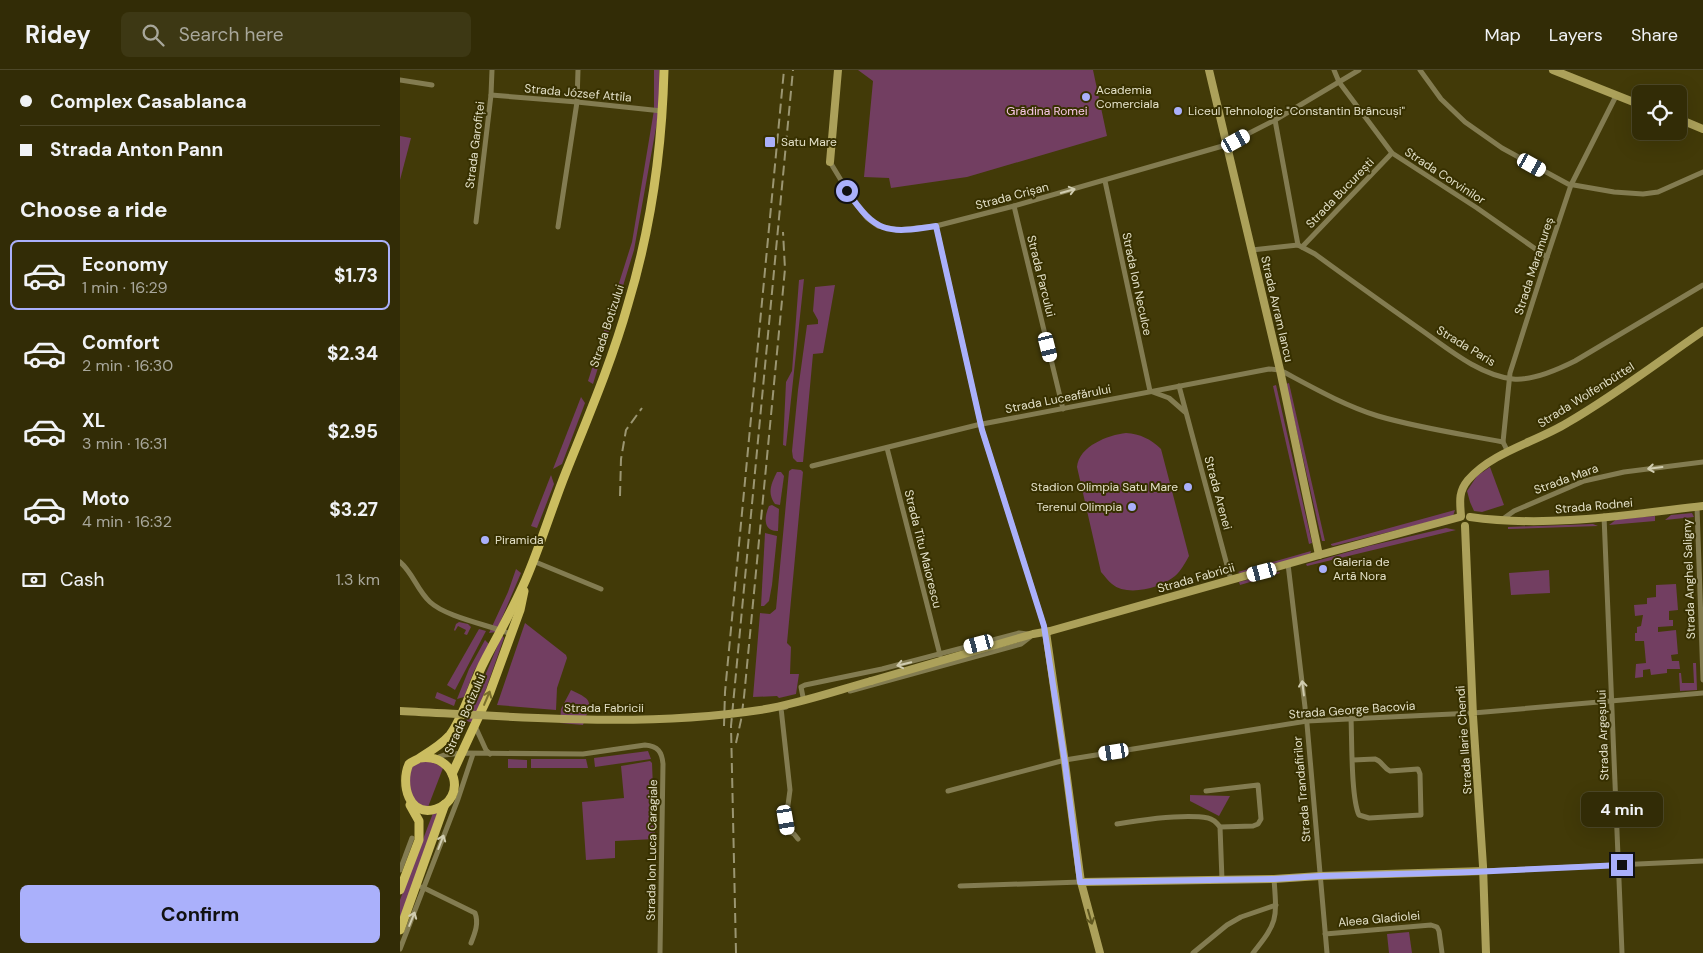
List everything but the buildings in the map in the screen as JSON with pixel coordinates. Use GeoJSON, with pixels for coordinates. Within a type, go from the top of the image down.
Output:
{"type":"FeatureCollection","features":[{"type":"Feature","properties":{"kind":"main road","name":"Strada Botizului"},"geometry":{"type":"LineString","coordinates":[[404,799],[401,781],[403,769],[436,748],[450,734],[457,724],[484,662],[502,630],[533,561],[617,340],[648,223],[658,165],[663,111],[664,70]]}},
{"type":"Feature","properties":{"kind":"main road"},"geometry":{"type":"LineString","coordinates":[[830,162],[838,70]]}},
{"type":"Feature","properties":{"kind":"main road","name":"Strada Avram Iancu"},"geometry":{"type":"LineString","coordinates":[[1209,70],[1280,370],[1319,555]]}},
{"type":"Feature","properties":{"kind":"main road"},"geometry":{"type":"LineString","coordinates":[[1553,70],[1632,102]]}},
{"type":"Feature","properties":{"kind":"main road"},"geometry":{"type":"LineString","coordinates":[[1687,122],[1703,129]]}},
{"type":"Feature","properties":{"kind":"main road","name":"Strada Wolfenbüttel"},"geometry":{"type":"LineString","coordinates":[[1463,519],[1460,494],[1472,476],[1484,466],[1567,423],[1703,331]]}},
{"type":"Feature","properties":{"kind":"main road","name":"Strada Rodnei"},"geometry":{"type":"LineString","coordinates":[[1463,519],[1536,522],[1700,506]]}},
{"type":"Feature","properties":{"kind":"main road","name":"Strada Fabricii"},"geometry":{"type":"LineString","coordinates":[[400,712],[588,720],[701,717],[763,710],[1319,555],[1463,519]]}},
{"type":"Feature","properties":{"kind":"main road","name":"Strada Ilarie Chendi"},"geometry":{"type":"LineString","coordinates":[[1463,519],[1473,713],[1484,871],[1486,953]]}},
{"type":"Feature","properties":{"kind":"main road","name":"Strada Botizului"},"geometry":{"type":"LineString","coordinates":[[452,774],[490,692],[520,610],[526,578]]}},
{"type":"Feature","properties":{"kind":"main road"},"geometry":{"type":"LineString","coordinates":[[1046,632],[1065,760],[1080,882],[1100,953]]}},
{"type":"Feature","properties":{"kind":"main road","name":"Strada Botizului"},"geometry":{"type":"LineString","coordinates":[[400,930],[421,886],[445,804],[453,790],[452,774],[448,767],[436,758],[420,758]]}},
{"type":"Feature","properties":{"kind":"main road"},"geometry":{"type":"LineString","coordinates":[[404,799],[416,808],[424,810],[433,810],[445,804]]}},
{"type":"Feature","properties":{"kind":"main road"},"geometry":{"type":"LineString","coordinates":[[400,890],[419,840],[419,821],[404,799]]}},
{"type":"Feature","properties":{"kind":"main road"},"geometry":{"type":"LineString","coordinates":[[1080,882],[1274,879],[1484,871]]}},
{"type":"Feature","properties":{"kind":"street","name":"Strada Garofiței"},"geometry":{"type":"LineString","coordinates":[[476,222],[491,95],[492,70]]}},
{"type":"Feature","properties":{"kind":"street"},"geometry":{"type":"LineString","coordinates":[[558,227],[577,102],[578,70]]}},
{"type":"Feature","properties":{"kind":"street","name":"Strada Corvinilor"},"geometry":{"type":"LineString","coordinates":[[1334,70],[1339,82],[1392,153],[1547,257]]}},
{"type":"Feature","properties":{"kind":"street","name":"Strada Crișan"},"geometry":{"type":"LineString","coordinates":[[830,162],[853,200],[867,218],[878,226],[898,230],[936,226],[1105,181],[1226,145],[1274,120],[1359,70]]}},
{"type":"Feature","properties":{"kind":"street"},"geometry":{"type":"LineString","coordinates":[[1420,70],[1441,99],[1465,122],[1509,152],[1546,173],[1571,184],[1614,192],[1642,194],[1658,192],[1703,172]]}},
{"type":"Feature","properties":{"kind":"street"},"geometry":{"type":"LineString","coordinates":[[400,80],[432,85]]}},
{"type":"Feature","properties":{"kind":"street","name":"Strada József Attila"},"geometry":{"type":"LineString","coordinates":[[491,95],[663,111]]}},
{"type":"Feature","properties":{"kind":"street","name":"Strada Maramureș"},"geometry":{"type":"LineString","coordinates":[[1503,442],[1509,378],[1547,257],[1571,184],[1616,96]]}},
{"type":"Feature","properties":{"kind":"street"},"geometry":{"type":"LineString","coordinates":[[1252,250],[1300,246],[1274,120]]}},
{"type":"Feature","properties":{"kind":"street","name":"Strada București"},"geometry":{"type":"LineString","coordinates":[[1300,246],[1392,153]]}},
{"type":"Feature","properties":{"kind":"street","name":"Strada Ion Neculce"},"geometry":{"type":"LineString","coordinates":[[1105,181],[1150,392]]}},
{"type":"Feature","properties":{"kind":"street","name":"Strada Parcului"},"geometry":{"type":"LineString","coordinates":[[1014,206],[1063,409]]}},
{"type":"Feature","properties":{"kind":"street"},"geometry":{"type":"LineString","coordinates":[[936,226],[982,424],[1046,632]]}},
{"type":"Feature","properties":{"kind":"street","name":"Strada Paris"},"geometry":{"type":"LineString","coordinates":[[1300,246],[1315,254],[1456,355],[1497,376],[1518,379],[1532,377],[1575,361],[1703,285]]}},
{"type":"Feature","properties":{"kind":"street","name":"Strada Luceafărului"},"geometry":{"type":"LineString","coordinates":[[812,466],[982,424],[1268,369],[1280,370]]}},
{"type":"Feature","properties":{"kind":"street"},"geometry":{"type":"LineString","coordinates":[[1280,370],[1352,406],[1378,416],[1503,442],[1508,452]]}},
{"type":"Feature","properties":{"kind":"street","name":"Strada Arenei"},"geometry":{"type":"LineString","coordinates":[[1179,386],[1231,580]]}},
{"type":"Feature","properties":{"kind":"street"},"geometry":{"type":"LineString","coordinates":[[1150,392],[1169,398],[1185,412]]}},
{"type":"Feature","properties":{"kind":"street","name":"Strada Titu Maiorescu"},"geometry":{"type":"LineString","coordinates":[[887,448],[940,655]]}},
{"type":"Feature","properties":{"kind":"street","name":"Strada Mara"},"geometry":{"type":"LineString","coordinates":[[1500,521],[1514,511],[1584,481],[1624,472],[1703,462]]}},
{"type":"Feature","properties":{"kind":"street","name":"Strada Anghel Saligny"},"geometry":{"type":"LineString","coordinates":[[1700,506],[1703,680]]}},
{"type":"Feature","properties":{"kind":"street","name":"Strada Argeșului"},"geometry":{"type":"LineString","coordinates":[[1604,516],[1622,953]]}},
{"type":"Feature","properties":{"kind":"street"},"geometry":{"type":"LineString","coordinates":[[533,561],[602,589]]}},
{"type":"Feature","properties":{"kind":"street"},"geometry":{"type":"LineString","coordinates":[[400,562],[405,566],[427,600],[436,608],[511,634]]}},
{"type":"Feature","properties":{"kind":"street","name":"Strada Trandafirilor"},"geometry":{"type":"LineString","coordinates":[[1288,564],[1307,720],[1327,953]]}},
{"type":"Feature","properties":{"kind":"street","name":"Strada Fabricii"},"geometry":{"type":"LineString","coordinates":[[1019,633],[1033,634],[1022,644],[810,702],[803,697],[801,687],[805,684],[882,669],[1019,633]]}},
{"type":"Feature","properties":{"kind":"street","name":"Strada George Bacovia"},"geometry":{"type":"LineString","coordinates":[[948,791],[1065,760],[1307,720],[1473,713],[1703,693]]}},
{"type":"Feature","properties":{"kind":"street"},"geometry":{"type":"LineString","coordinates":[[798,839],[788,831],[786,820],[790,790],[781,708],[810,702]]}},
{"type":"Feature","properties":{"kind":"street"},"geometry":{"type":"LineString","coordinates":[[1351,718],[1353,760],[1356,805],[1359,815],[1369,818],[1421,815],[1420,774],[1418,769],[1390,771],[1375,759],[1353,760]]}},
{"type":"Feature","properties":{"kind":"street"},"geometry":{"type":"LineString","coordinates":[[475,726],[486,750],[490,754]]}},
{"type":"Feature","properties":{"kind":"street","name":"Strada Ion Luca Caragiale"},"geometry":{"type":"LineString","coordinates":[[490,754],[583,754],[645,745],[658,749],[662,755],[663,764],[660,953]]}},
{"type":"Feature","properties":{"kind":"street"},"geometry":{"type":"LineString","coordinates":[[436,758],[463,753],[490,754]]}},
{"type":"Feature","properties":{"kind":"street"},"geometry":{"type":"LineString","coordinates":[[400,949],[421,886],[458,798],[473,754]]}},
{"type":"Feature","properties":{"kind":"street"},"geometry":{"type":"LineString","coordinates":[[1206,791],[1258,784],[1261,819],[1258,824],[1253,826],[1220,827]]}},
{"type":"Feature","properties":{"kind":"street"},"geometry":{"type":"LineString","coordinates":[[1118,824],[1136,820],[1198,818],[1214,820],[1220,827],[1222,880]]}},
{"type":"Feature","properties":{"kind":"street"},"geometry":{"type":"LineString","coordinates":[[400,870],[412,838]]}},
{"type":"Feature","properties":{"kind":"street"},"geometry":{"type":"LineString","coordinates":[[1484,871],[1703,861]]}},
{"type":"Feature","properties":{"kind":"street"},"geometry":{"type":"LineString","coordinates":[[1253,953],[1270,931],[1275,921],[1274,879]]}},
{"type":"Feature","properties":{"kind":"street"},"geometry":{"type":"LineString","coordinates":[[960,886],[1080,882]]}},
{"type":"Feature","properties":{"kind":"street"},"geometry":{"type":"LineString","coordinates":[[421,886],[475,912],[477,918],[476,930],[471,943]]}},
{"type":"Feature","properties":{"kind":"street"},"geometry":{"type":"LineString","coordinates":[[1193,953],[1227,925],[1242,917],[1276,906]]}},
{"type":"Feature","properties":{"kind":"street","name":"Aleea Gladiolei"},"geometry":{"type":"LineString","coordinates":[[1325,934],[1431,925],[1437,927],[1439,931],[1442,953]]}},
{"type":"Feature","properties":{"kind":"green space"},"geometry":{"type":"Polygon","coordinates":[[[654,70],[659,70],[659,111],[634,250],[593,384],[588,381],[632,242],[654,110],[654,70]]]}},
{"type":"Feature","properties":{"kind":"green space","name":"Grădina Romei"},"geometry":{"type":"Polygon","coordinates":[[[858,70],[1093,70],[1107,136],[967,177],[891,188],[889,178],[864,177],[873,81],[858,70]]]}},
{"type":"Feature","properties":{"kind":"green space"},"geometry":{"type":"Polygon","coordinates":[[[400,136],[411,138],[400,180],[400,136]]]}},
{"type":"Feature","properties":{"kind":"green space"},"geometry":{"type":"Polygon","coordinates":[[[804,279],[786,446],[783,445],[786,382],[792,371],[799,280],[804,279]]]}},
{"type":"Feature","properties":{"kind":"green space"},"geometry":{"type":"Polygon","coordinates":[[[835,285],[823,353],[813,354],[803,462],[797,462],[793,458],[792,451],[807,325],[818,324],[813,311],[815,287],[835,285]]]}},
{"type":"Feature","properties":{"kind":"green space"},"geometry":{"type":"Polygon","coordinates":[[[1289,383],[1325,541],[1322,541],[1286,384],[1289,383]]]}},
{"type":"Feature","properties":{"kind":"green space"},"geometry":{"type":"Polygon","coordinates":[[[1276,385],[1312,543],[1309,544],[1273,386],[1276,385]]]}},
{"type":"Feature","properties":{"kind":"green space"},"geometry":{"type":"Polygon","coordinates":[[[581,397],[585,403],[562,464],[553,469],[581,397]]]}},
{"type":"Feature","properties":{"kind":"green space"},"geometry":{"type":"Polygon","coordinates":[[[1126,433],[1145,438],[1161,449],[1189,556],[1179,572],[1169,580],[1153,587],[1135,590],[1118,588],[1101,572],[1077,467],[1083,453],[1096,443],[1111,436],[1126,433]]]}},
{"type":"Feature","properties":{"kind":"green space"},"geometry":{"type":"Polygon","coordinates":[[[1490,467],[1504,505],[1482,512],[1474,511],[1467,491],[1477,476],[1490,467]]]}},
{"type":"Feature","properties":{"kind":"green space"},"geometry":{"type":"Polygon","coordinates":[[[792,469],[803,472],[787,643],[791,647],[790,674],[799,674],[796,694],[779,698],[777,696],[753,697],[760,613],[770,614],[776,609],[789,471],[792,469]]]}},
{"type":"Feature","properties":{"kind":"green space"},"geometry":{"type":"Polygon","coordinates":[[[777,472],[781,472],[784,476],[780,505],[775,504],[771,496],[772,484],[777,472]]]}},
{"type":"Feature","properties":{"kind":"green space"},"geometry":{"type":"Polygon","coordinates":[[[551,475],[554,484],[537,528],[531,526],[551,475]]]}},
{"type":"Feature","properties":{"kind":"green space"},"geometry":{"type":"Polygon","coordinates":[[[772,505],[779,509],[778,531],[770,529],[766,523],[767,510],[772,505]]]}},
{"type":"Feature","properties":{"kind":"green space"},"geometry":{"type":"Polygon","coordinates":[[[1455,510],[1453,516],[1331,545],[1331,544],[1455,510]]]}},
{"type":"Feature","properties":{"kind":"green space"},"geometry":{"type":"Polygon","coordinates":[[[1692,513],[1694,517],[1665,520],[1671,515],[1692,513]]]}},
{"type":"Feature","properties":{"kind":"green space"},"geometry":{"type":"Polygon","coordinates":[[[1655,516],[1655,521],[1609,525],[1617,519],[1655,516]]]}},
{"type":"Feature","properties":{"kind":"green space"},"geometry":{"type":"Polygon","coordinates":[[[1593,524],[1598,526],[1508,529],[1508,527],[1593,524]]]}},
{"type":"Feature","properties":{"kind":"green space"},"geometry":{"type":"Polygon","coordinates":[[[1446,528],[1456,530],[1307,566],[1306,564],[1369,546],[1446,528]]]}},
{"type":"Feature","properties":{"kind":"green space"},"geometry":{"type":"Polygon","coordinates":[[[765,533],[777,536],[769,601],[764,606],[761,606],[765,533]]]}},
{"type":"Feature","properties":{"kind":"green space"},"geometry":{"type":"Polygon","coordinates":[[[1311,551],[1310,554],[1241,574],[1238,572],[1311,551]]]}},
{"type":"Feature","properties":{"kind":"green space"},"geometry":{"type":"Polygon","coordinates":[[[516,569],[521,573],[496,632],[489,633],[508,592],[516,569]]]}},
{"type":"Feature","properties":{"kind":"green space"},"geometry":{"type":"Polygon","coordinates":[[[1549,570],[1550,593],[1511,595],[1509,573],[1549,570]]]}},
{"type":"Feature","properties":{"kind":"green space"},"geometry":{"type":"Polygon","coordinates":[[[1279,572],[1240,585],[1239,582],[1279,572]]]}},
{"type":"Feature","properties":{"kind":"green space"},"geometry":{"type":"Polygon","coordinates":[[[1676,584],[1678,610],[1669,611],[1669,620],[1673,620],[1673,626],[1658,627],[1658,632],[1676,630],[1678,654],[1671,655],[1672,661],[1679,661],[1680,669],[1667,669],[1667,673],[1651,675],[1650,669],[1643,670],[1643,677],[1635,678],[1636,664],[1646,663],[1644,641],[1635,641],[1635,633],[1637,633],[1637,627],[1641,626],[1643,615],[1635,616],[1634,605],[1647,604],[1647,598],[1656,597],[1656,585],[1676,584]]]}},
{"type":"Feature","properties":{"kind":"green space"},"geometry":{"type":"Polygon","coordinates":[[[459,622],[468,624],[471,627],[467,635],[464,634],[466,630],[458,626],[454,630],[459,622]]]}},
{"type":"Feature","properties":{"kind":"green space"},"geometry":{"type":"Polygon","coordinates":[[[525,623],[566,655],[567,658],[557,688],[556,710],[497,705],[525,623]]]}},
{"type":"Feature","properties":{"kind":"green space"},"geometry":{"type":"Polygon","coordinates":[[[479,629],[486,631],[455,690],[447,685],[479,629]]]}},
{"type":"Feature","properties":{"kind":"green space"},"geometry":{"type":"Polygon","coordinates":[[[502,635],[504,638],[474,723],[466,721],[502,635]]]}},
{"type":"Feature","properties":{"kind":"green space"},"geometry":{"type":"Polygon","coordinates":[[[485,640],[490,645],[474,671],[464,697],[457,699],[469,669],[485,640]]]}},
{"type":"Feature","properties":{"kind":"green space"},"geometry":{"type":"Polygon","coordinates":[[[1693,663],[1696,663],[1697,690],[1680,691],[1679,673],[1681,673],[1682,683],[1694,683],[1693,663]]]}},
{"type":"Feature","properties":{"kind":"green space"},"geometry":{"type":"Polygon","coordinates":[[[571,690],[584,697],[589,703],[583,725],[560,723],[561,709],[571,690]]]}},
{"type":"Feature","properties":{"kind":"green space"},"geometry":{"type":"Polygon","coordinates":[[[437,692],[456,700],[454,706],[435,698],[437,692]]]}},
{"type":"Feature","properties":{"kind":"green space"},"geometry":{"type":"Polygon","coordinates":[[[648,751],[651,759],[595,767],[594,758],[648,751]]]}},
{"type":"Feature","properties":{"kind":"green space"},"geometry":{"type":"Polygon","coordinates":[[[508,759],[527,760],[527,768],[508,768],[508,759]]]}},
{"type":"Feature","properties":{"kind":"green space"},"geometry":{"type":"Polygon","coordinates":[[[531,759],[586,759],[588,768],[531,768],[531,759]]]}},
{"type":"Feature","properties":{"kind":"green space"},"geometry":{"type":"Polygon","coordinates":[[[431,761],[443,768],[428,807],[415,805],[403,777],[414,763],[431,761]]]}},
{"type":"Feature","properties":{"kind":"green space"},"geometry":{"type":"Polygon","coordinates":[[[650,761],[652,763],[655,839],[615,841],[615,858],[586,860],[582,802],[624,798],[621,766],[650,761]]]}},
{"type":"Feature","properties":{"kind":"green space"},"geometry":{"type":"Polygon","coordinates":[[[1190,795],[1230,796],[1219,816],[1190,801],[1190,795]]]}},
{"type":"Feature","properties":{"kind":"green space"},"geometry":{"type":"Polygon","coordinates":[[[440,812],[400,918],[400,900],[433,813],[440,812]]]}},
{"type":"Feature","properties":{"kind":"green space"},"geometry":{"type":"Polygon","coordinates":[[[1409,932],[1412,953],[1389,953],[1387,934],[1409,932]]]}},
{"type":"Feature","properties":{"kind":"railway"},"geometry":{"type":"LineString","coordinates":[[724,726],[725,692],[784,70]]}},
{"type":"Feature","properties":{"kind":"railway"},"geometry":{"type":"LineString","coordinates":[[736,953],[731,726],[793,70]]}},
{"type":"Feature","properties":{"kind":"railway"},"geometry":{"type":"LineString","coordinates":[[736,743],[744,697],[785,269],[783,232]]}},
{"type":"Feature","properties":{"kind":"railway"},"geometry":{"type":"LineString","coordinates":[[620,496],[621,459],[626,430],[642,408]]}},
{"type":"Feature","properties":{"kind":"place","name":"Academia Comerciala"},"geometry":{"type":"Point","coordinates":[1086,97]}},
{"type":"Feature","properties":{"kind":"place","name":"Liceul Tehnologic \"Constantin Brâncuși\""},"geometry":{"type":"Point","coordinates":[1178,111]}},
{"type":"Feature","properties":{"kind":"place","name":"Satu Mare"},"geometry":{"type":"Point","coordinates":[770,142]}},
{"type":"Feature","properties":{"kind":"place","name":"Stadion Olimpia Satu Mare"},"geometry":{"type":"Point","coordinates":[1188,487]}},
{"type":"Feature","properties":{"kind":"place","name":"Terenul Olimpia"},"geometry":{"type":"Point","coordinates":[1132,507]}},
{"type":"Feature","properties":{"kind":"place","name":"Piramida"},"geometry":{"type":"Point","coordinates":[485,540]}},
{"type":"Feature","properties":{"kind":"place","name":"Galeria de Artă Nora"},"geometry":{"type":"Point","coordinates":[1323,569]}},
{"type":"Feature","properties":{"kind":"route"},"geometry":{"type":"LineString","coordinates":[[847,191],[867,218],[878,226],[898,230],[915,230],[936,226],[982,430],[1046,632],[1080,882],[1274,879],[1622,865]]}}]}
